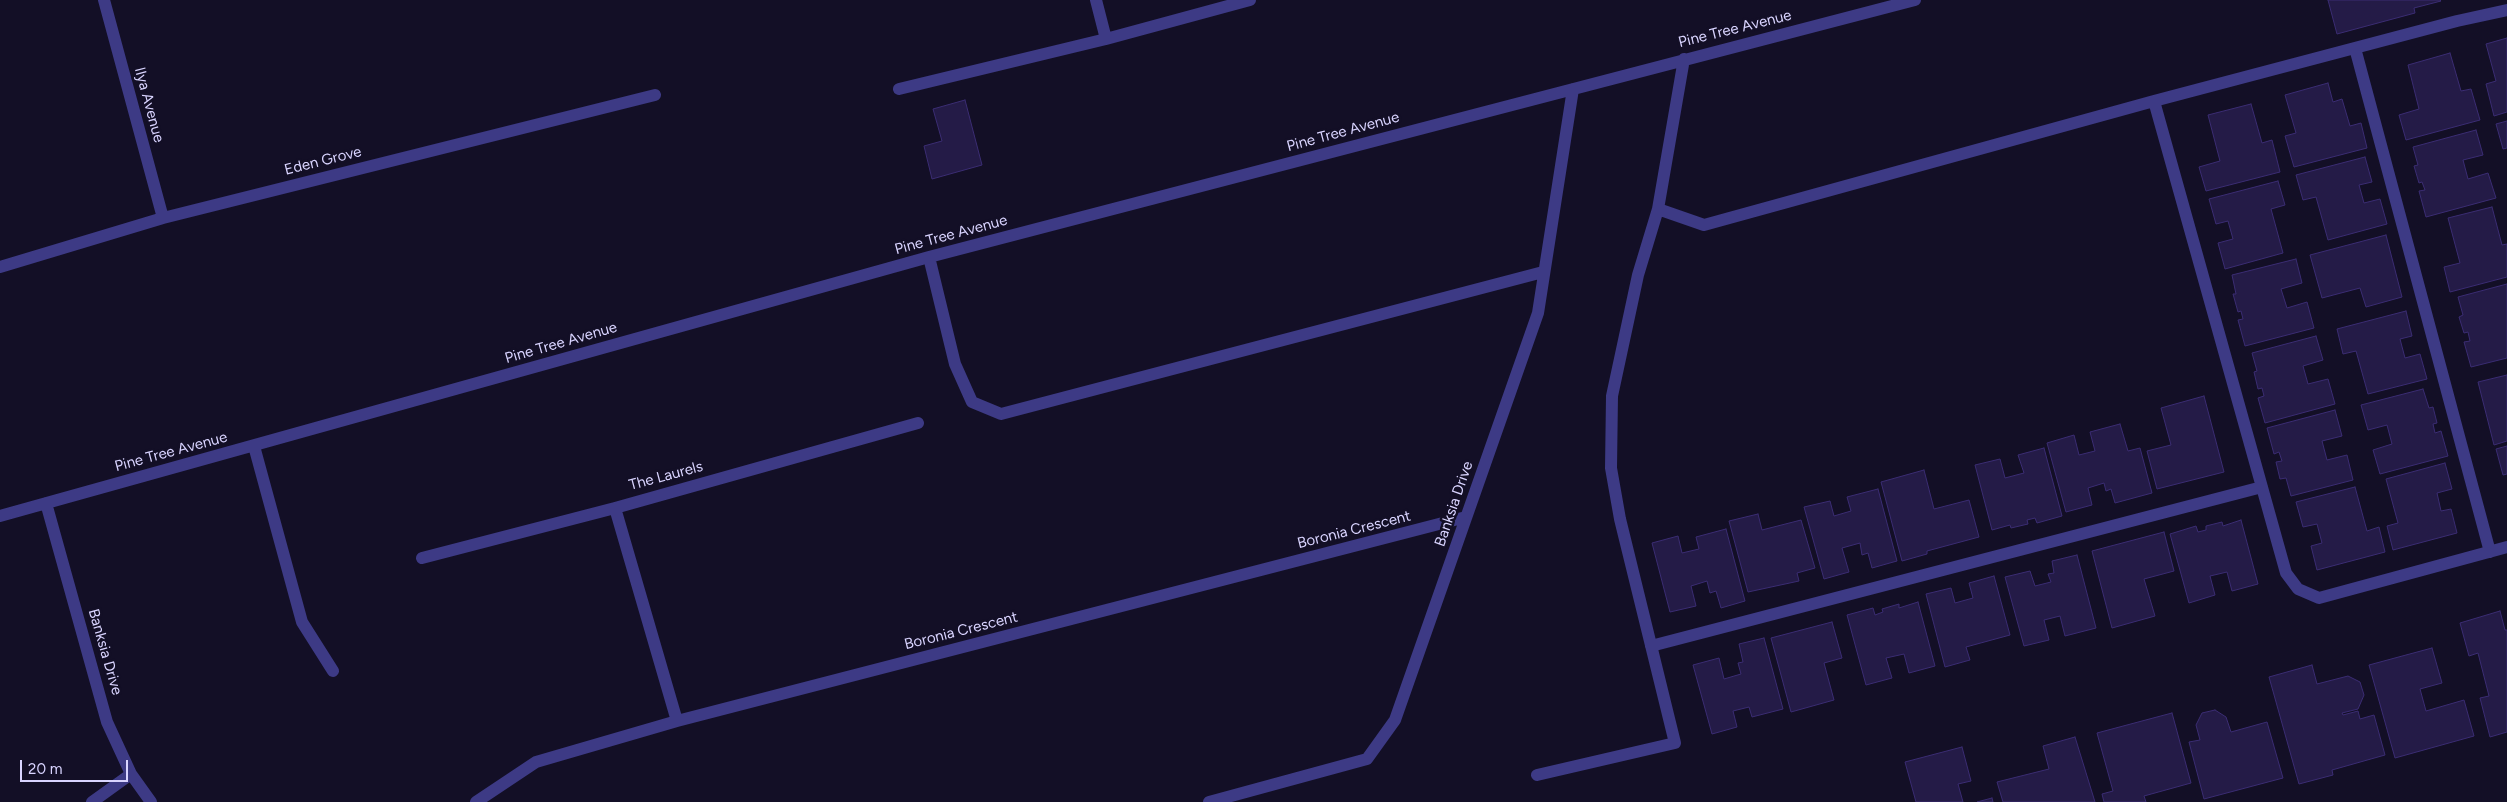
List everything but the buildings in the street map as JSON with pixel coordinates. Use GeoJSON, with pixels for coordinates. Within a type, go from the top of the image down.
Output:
{"type":"FeatureCollection","features":[{"type":"Feature","properties":{"kind":"street","name":"Ilya Avenue"},"geometry":{"type":"LineString","coordinates":[[104,0],[163,218]]}},
{"type":"Feature","properties":{"kind":"street"},"geometry":{"type":"LineString","coordinates":[[1096,0],[1106,39]]}},
{"type":"Feature","properties":{"kind":"street"},"geometry":{"type":"LineString","coordinates":[[899,89],[1106,39],[1250,0]]}},
{"type":"Feature","properties":{"kind":"street","name":"Pine Tree Avenue"},"geometry":{"type":"LineString","coordinates":[[0,516],[929,257],[1573,89],[1684,58],[1915,0]]}},
{"type":"Feature","properties":{"kind":"street"},"geometry":{"type":"LineString","coordinates":[[1658,209],[1704,225],[2154,101],[2507,10]]}},
{"type":"Feature","properties":{"kind":"street"},"geometry":{"type":"LineString","coordinates":[[2355,48],[2490,552]]}},
{"type":"Feature","properties":{"kind":"street"},"geometry":{"type":"LineString","coordinates":[[1537,775],[1675,743],[1620,519],[1611,468],[1612,396],[1638,276],[1658,209],[1684,58]]}},
{"type":"Feature","properties":{"kind":"street","name":"Banksia Drive"},"geometry":{"type":"LineString","coordinates":[[1209,802],[1367,759],[1395,720],[1538,314],[1573,89]]}},
{"type":"Feature","properties":{"kind":"street","name":"Eden Grove"},"geometry":{"type":"LineString","coordinates":[[0,267],[163,218],[655,95]]}},
{"type":"Feature","properties":{"kind":"street"},"geometry":{"type":"LineString","coordinates":[[2154,101],[2286,573],[2298,589],[2319,598],[2507,547]]}},
{"type":"Feature","properties":{"kind":"street"},"geometry":{"type":"LineString","coordinates":[[929,257],[955,364],[972,402],[1001,414],[1544,272]]}},
{"type":"Feature","properties":{"kind":"street","name":"The Laurels"},"geometry":{"type":"LineString","coordinates":[[422,558],[615,508],[918,423]]}},
{"type":"Feature","properties":{"kind":"street"},"geometry":{"type":"LineString","coordinates":[[254,446],[302,622],[333,671]]}},
{"type":"Feature","properties":{"kind":"street"},"geometry":{"type":"LineString","coordinates":[[1652,646],[2262,487]]}},
{"type":"Feature","properties":{"kind":"street","name":"Banksia Drive"},"geometry":{"type":"LineString","coordinates":[[46,503],[108,722],[131,774],[151,802]]}},
{"type":"Feature","properties":{"kind":"street"},"geometry":{"type":"LineString","coordinates":[[615,508],[677,721]]}},
{"type":"Feature","properties":{"kind":"street","name":"Boronia Crescent"},"geometry":{"type":"LineString","coordinates":[[476,802],[536,762],[677,721],[1466,517]]}},
{"type":"Feature","properties":{"kind":"street"},"geometry":{"type":"LineString","coordinates":[[92,802],[131,774]]}}]}
